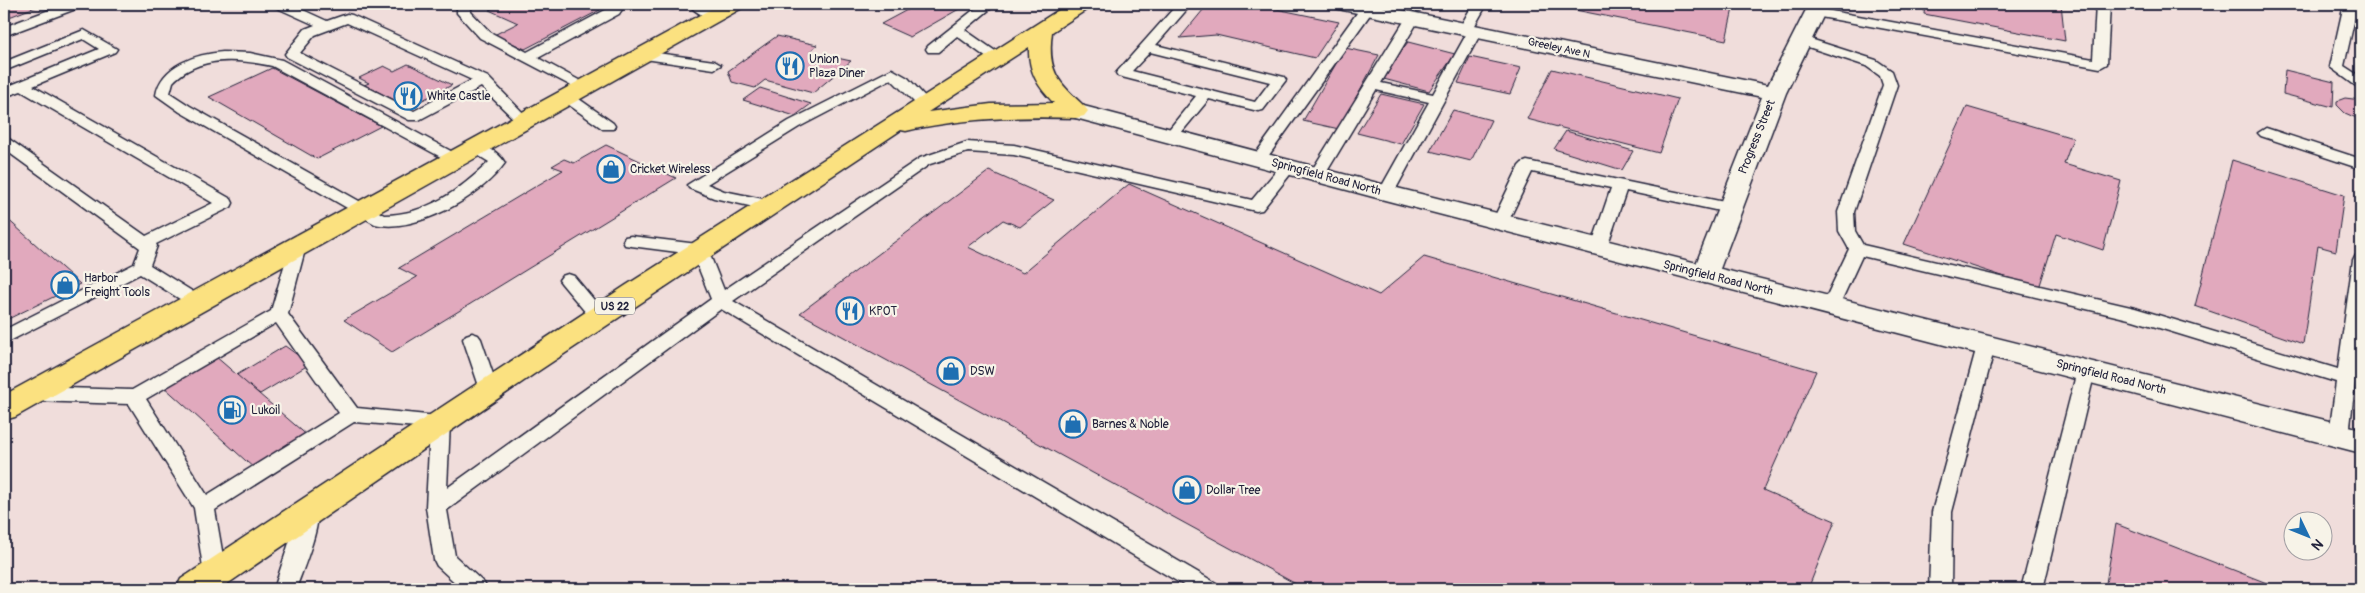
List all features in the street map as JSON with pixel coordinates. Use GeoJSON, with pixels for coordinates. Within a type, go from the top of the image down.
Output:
{"type":"FeatureCollection","features":[{"type":"Feature","properties":{"kind":"highway","name":"US 22"},"geometry":{"type":"LineString","coordinates":[[198,585],[598,316],[881,131],[1082,4]]}},
{"type":"Feature","properties":{"kind":"highway"},"geometry":{"type":"LineString","coordinates":[[4,409],[643,55],[717,7]]}},
{"type":"Feature","properties":{"kind":"highway"},"geometry":{"type":"LineString","coordinates":[[1042,29],[1038,50],[1039,67],[1054,91],[1076,111]]}},
{"type":"Feature","properties":{"kind":"highway"},"geometry":{"type":"LineString","coordinates":[[881,131],[940,116],[980,110],[1076,111]]}},
{"type":"Feature","properties":{"kind":"street","name":"Greeley Ave N"},"geometry":{"type":"LineString","coordinates":[[1343,4],[1775,93]]}},
{"type":"Feature","properties":{"kind":"street","name":"Progress Street"},"geometry":{"type":"LineString","coordinates":[[1705,274],[1775,93],[1818,8]]}},
{"type":"Feature","properties":{"kind":"street","name":"Springfield Road North"},"geometry":{"type":"LineString","coordinates":[[1076,111],[1386,193],[2350,438]]}},
{"type":"Feature","properties":{"kind":"lane"},"geometry":{"type":"LineString","coordinates":[[4,32],[76,4]]}},
{"type":"Feature","properties":{"kind":"lane"},"geometry":{"type":"LineString","coordinates":[[280,4],[325,25]]}},
{"type":"Feature","properties":{"kind":"lane"},"geometry":{"type":"LineString","coordinates":[[465,4],[464,13],[485,35],[527,58],[575,92],[608,126]]}},
{"type":"Feature","properties":{"kind":"lane"},"geometry":{"type":"LineString","coordinates":[[527,58],[614,11],[618,5],[616,4]]}},
{"type":"Feature","properties":{"kind":"lane"},"geometry":{"type":"LineString","coordinates":[[933,49],[989,4]]}},
{"type":"Feature","properties":{"kind":"lane"},"geometry":{"type":"LineString","coordinates":[[1147,47],[1279,80],[1258,107],[1123,73],[1182,7],[1170,4]]}},
{"type":"Feature","properties":{"kind":"lane"},"geometry":{"type":"LineString","coordinates":[[1386,193],[1438,100],[1471,30],[1480,4]]}},
{"type":"Feature","properties":{"kind":"lane"},"geometry":{"type":"LineString","coordinates":[[1818,8],[2100,64],[2103,4]]}},
{"type":"Feature","properties":{"kind":"lane"},"geometry":{"type":"LineString","coordinates":[[2351,4],[2337,67],[2361,83]]}},
{"type":"Feature","properties":{"kind":"lane"},"geometry":{"type":"LineString","coordinates":[[1260,159],[1367,9]]}},
{"type":"Feature","properties":{"kind":"lane"},"geometry":{"type":"LineString","coordinates":[[483,80],[414,117],[292,54],[310,32],[347,11],[483,80],[524,121]]}},
{"type":"Feature","properties":{"kind":"lane"},"geometry":{"type":"LineString","coordinates":[[1318,175],[1412,18]]}},
{"type":"Feature","properties":{"kind":"lane"},"geometry":{"type":"LineString","coordinates":[[956,30],[996,58]]}},
{"type":"Feature","properties":{"kind":"lane"},"geometry":{"type":"LineString","coordinates":[[4,67],[84,34],[110,48],[4,93]]}},
{"type":"Feature","properties":{"kind":"lane"},"geometry":{"type":"LineString","coordinates":[[1802,40],[1871,63],[1887,74],[1889,80],[1890,85],[1846,212],[1847,231],[1857,249],[2135,314],[2346,378]]}},
{"type":"Feature","properties":{"kind":"lane"},"geometry":{"type":"LineString","coordinates":[[643,55],[714,65]]}},
{"type":"Feature","properties":{"kind":"lane"},"geometry":{"type":"LineString","coordinates":[[223,56],[264,60],[286,68],[464,154],[494,157],[497,163],[485,176],[430,211],[412,219],[396,222],[380,220],[361,211],[163,95],[167,80],[186,68],[211,58],[223,56]]}},
{"type":"Feature","properties":{"kind":"lane"},"geometry":{"type":"LineString","coordinates":[[767,205],[720,194],[695,185],[794,124],[892,72],[924,104]]}},
{"type":"Feature","properties":{"kind":"lane"},"geometry":{"type":"LineString","coordinates":[[1372,85],[1438,100]]}},
{"type":"Feature","properties":{"kind":"lane"},"geometry":{"type":"LineString","coordinates":[[22,86],[225,203],[145,243]]}},
{"type":"Feature","properties":{"kind":"lane"},"geometry":{"type":"LineString","coordinates":[[1171,136],[1205,94]]}},
{"type":"Feature","properties":{"kind":"lane"},"geometry":{"type":"LineString","coordinates":[[2266,133],[2361,164]]}},
{"type":"Feature","properties":{"kind":"lane"},"geometry":{"type":"LineString","coordinates":[[4,142],[149,246],[141,266],[4,338]]}},
{"type":"Feature","properties":{"kind":"lane"},"geometry":{"type":"LineString","coordinates":[[436,506],[720,301],[925,161],[967,147],[1014,150],[1256,206],[1288,167]]}},
{"type":"Feature","properties":{"kind":"lane"},"geometry":{"type":"LineString","coordinates":[[1500,222],[1527,166],[1620,187],[1729,208]]}},
{"type":"Feature","properties":{"kind":"lane"},"geometry":{"type":"LineString","coordinates":[[1598,247],[1620,187]]}},
{"type":"Feature","properties":{"kind":"lane"},"geometry":{"type":"LineString","coordinates":[[631,241],[700,249],[720,301],[1208,589]]}},
{"type":"Feature","properties":{"kind":"lane"},"geometry":{"type":"LineString","coordinates":[[32,394],[135,397],[279,314],[298,246]]}},
{"type":"Feature","properties":{"kind":"lane"},"geometry":{"type":"LineString","coordinates":[[1831,306],[1857,249]]}},
{"type":"Feature","properties":{"kind":"lane"},"geometry":{"type":"LineString","coordinates":[[2350,438],[2346,378],[2361,260]]}},
{"type":"Feature","properties":{"kind":"lane"},"geometry":{"type":"LineString","coordinates":[[141,266],[197,302]]}},
{"type":"Feature","properties":{"kind":"lane"},"geometry":{"type":"LineString","coordinates":[[568,280],[598,316]]}},
{"type":"Feature","properties":{"kind":"lane"},"geometry":{"type":"LineString","coordinates":[[279,314],[351,415]]}},
{"type":"Feature","properties":{"kind":"lane"},"geometry":{"type":"LineString","coordinates":[[472,339],[489,389]]}},
{"type":"Feature","properties":{"kind":"lane"},"geometry":{"type":"LineString","coordinates":[[1940,589],[1942,512],[1986,346]]}},
{"type":"Feature","properties":{"kind":"lane"},"geometry":{"type":"LineString","coordinates":[[2032,589],[2086,371]]}},
{"type":"Feature","properties":{"kind":"lane"},"geometry":{"type":"LineString","coordinates":[[135,397],[204,507],[198,585]]}},
{"type":"Feature","properties":{"kind":"lane"},"geometry":{"type":"LineString","coordinates":[[204,507],[351,415],[440,422],[436,506],[445,560],[476,589]]}},
{"type":"Feature","properties":{"kind":"lane"},"geometry":{"type":"LineString","coordinates":[[285,589],[303,536],[309,509]]}},
{"type":"Feature","properties":{"kind":"building"},"geometry":{"type":"Polygon","coordinates":[[[4,4],[43,4],[4,19],[4,4]]]}},
{"type":"Feature","properties":{"kind":"building"},"geometry":{"type":"Polygon","coordinates":[[[502,4],[584,4],[600,10],[525,49],[494,35],[518,23],[489,10],[502,4]]]}},
{"type":"Feature","properties":{"kind":"building"},"geometry":{"type":"Polygon","coordinates":[[[912,4],[966,5],[910,37],[881,24],[907,10],[908,6],[912,4]]]}},
{"type":"Feature","properties":{"kind":"building"},"geometry":{"type":"Polygon","coordinates":[[[1208,4],[1252,4],[1339,22],[1315,58],[1216,35],[1180,38],[1208,4]]]}},
{"type":"Feature","properties":{"kind":"building"},"geometry":{"type":"Polygon","coordinates":[[[1545,4],[1734,4],[1726,40],[1545,4]]]}},
{"type":"Feature","properties":{"kind":"building"},"geometry":{"type":"Polygon","coordinates":[[[1925,4],[2061,4],[2065,41],[1924,14],[1925,4]]]}},
{"type":"Feature","properties":{"kind":"building","name":"Union Plaza Diner"},"geometry":{"type":"Polygon","coordinates":[[[777,36],[817,45],[809,52],[851,61],[813,93],[765,80],[755,88],[732,82],[728,71],[777,36]]]}},
{"type":"Feature","properties":{"kind":"building"},"geometry":{"type":"Polygon","coordinates":[[[1408,42],[1455,54],[1429,91],[1380,78],[1408,42]]]}},
{"type":"Feature","properties":{"kind":"building"},"geometry":{"type":"Polygon","coordinates":[[[1345,48],[1379,55],[1339,129],[1303,121],[1345,48]]]}},
{"type":"Feature","properties":{"kind":"building"},"geometry":{"type":"Polygon","coordinates":[[[1470,57],[1521,68],[1510,94],[1458,83],[1470,57]]]}},
{"type":"Feature","properties":{"kind":"building","name":"White Castle"},"geometry":{"type":"Polygon","coordinates":[[[408,64],[452,85],[409,107],[364,85],[369,83],[359,78],[384,66],[394,71],[408,64]]]}},
{"type":"Feature","properties":{"kind":"building"},"geometry":{"type":"Polygon","coordinates":[[[272,68],[381,126],[317,159],[209,97],[272,68]]]}},
{"type":"Feature","properties":{"kind":"building"},"geometry":{"type":"Polygon","coordinates":[[[1552,69],[1678,99],[1659,153],[1527,119],[1552,69]]]}},
{"type":"Feature","properties":{"kind":"building"},"geometry":{"type":"Polygon","coordinates":[[[2285,70],[2334,82],[2333,107],[2283,94],[2285,70]]]}},
{"type":"Feature","properties":{"kind":"building"},"geometry":{"type":"Polygon","coordinates":[[[760,88],[811,104],[795,116],[743,100],[760,88]]]}},
{"type":"Feature","properties":{"kind":"building"},"geometry":{"type":"Polygon","coordinates":[[[1381,94],[1424,104],[1401,144],[1357,133],[1381,94]]]}},
{"type":"Feature","properties":{"kind":"building"},"geometry":{"type":"Polygon","coordinates":[[[2345,98],[2361,100],[2361,120],[2345,113],[2337,105],[2337,101],[2345,98]]]}},
{"type":"Feature","properties":{"kind":"building"},"geometry":{"type":"Polygon","coordinates":[[[1967,107],[2073,138],[2064,164],[2121,181],[2103,250],[2056,234],[2039,288],[1904,244],[1967,107]]]}},
{"type":"Feature","properties":{"kind":"building"},"geometry":{"type":"Polygon","coordinates":[[[1453,110],[1491,120],[1471,161],[1430,151],[1453,110]]]}},
{"type":"Feature","properties":{"kind":"building"},"geometry":{"type":"Polygon","coordinates":[[[1566,131],[1633,151],[1622,170],[1554,149],[1566,131]]]}},
{"type":"Feature","properties":{"kind":"building"},"geometry":{"type":"Polygon","coordinates":[[[606,145],[676,178],[392,352],[344,320],[417,277],[399,268],[563,170],[552,166],[564,159],[574,163],[606,145]]]}},
{"type":"Feature","properties":{"kind":"building"},"geometry":{"type":"Polygon","coordinates":[[[2232,160],[2344,195],[2336,251],[2318,246],[2303,344],[2195,306],[2232,160]]]}},
{"type":"Feature","properties":{"kind":"building"},"geometry":{"type":"Polygon","coordinates":[[[989,171],[1054,200],[1020,227],[1003,220],[968,247],[1023,273],[1129,184],[1379,295],[1424,257],[1816,371],[1763,490],[1835,521],[1808,589],[1305,589],[800,313],[989,171]]]}},
{"type":"Feature","properties":{"kind":"building"},"geometry":{"type":"Polygon","coordinates":[[[4,216],[80,284],[4,321],[4,216]]]}},
{"type":"Feature","properties":{"kind":"building"},"geometry":{"type":"Polygon","coordinates":[[[285,346],[310,364],[260,394],[235,376],[285,346]]]}},
{"type":"Feature","properties":{"kind":"building"},"geometry":{"type":"Polygon","coordinates":[[[215,356],[309,437],[256,470],[162,385],[215,356]]]}},
{"type":"Feature","properties":{"kind":"building"},"geometry":{"type":"Polygon","coordinates":[[[2116,524],[2282,589],[2105,589],[2116,524]]]}},
{"type":"Feature","properties":{"kind":"place","name":"Union Plaza Diner"},"geometry":{"type":"Point","coordinates":[790,66]}},
{"type":"Feature","properties":{"kind":"place","name":"White Castle"},"geometry":{"type":"Point","coordinates":[408,96]}},
{"type":"Feature","properties":{"kind":"place","name":"Cricket Wireless"},"geometry":{"type":"Point","coordinates":[611,169]}},
{"type":"Feature","properties":{"kind":"place","name":"Harbor Freight Tools"},"geometry":{"type":"Point","coordinates":[65,285]}},
{"type":"Feature","properties":{"kind":"place","name":"KPOT"},"geometry":{"type":"Point","coordinates":[850,311]}},
{"type":"Feature","properties":{"kind":"place","name":"DSW"},"geometry":{"type":"Point","coordinates":[951,371]}},
{"type":"Feature","properties":{"kind":"place","name":"Lukoil"},"geometry":{"type":"Point","coordinates":[232,410]}},
{"type":"Feature","properties":{"kind":"place","name":"Barnes & Noble"},"geometry":{"type":"Point","coordinates":[1073,424]}},
{"type":"Feature","properties":{"kind":"place","name":"Dollar Tree"},"geometry":{"type":"Point","coordinates":[1187,490]}}]}
